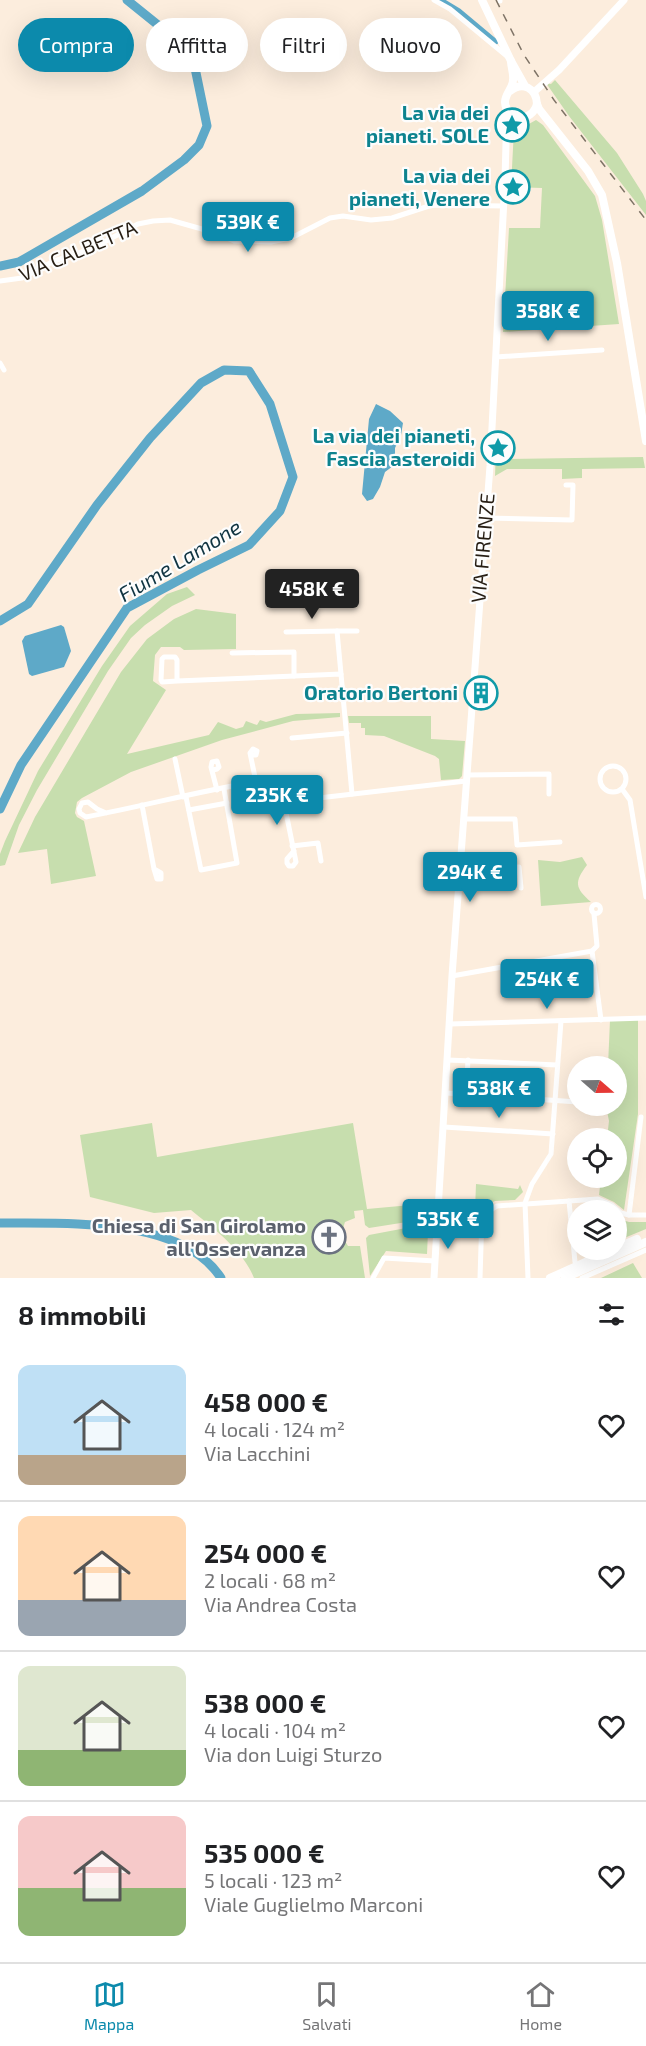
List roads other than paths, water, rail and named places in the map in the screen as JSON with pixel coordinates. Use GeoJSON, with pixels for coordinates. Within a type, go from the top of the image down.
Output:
{"type":"FeatureCollection","features":[{"type":"Feature","properties":{"kind":"main road"},"geometry":{"type":"LineString","coordinates":[[482,0],[492,11],[510,60],[525,86],[534,92],[539,109],[588,171],[602,195],[609,218],[644,417],[646,441]]}},
{"type":"Feature","properties":{"kind":"main road"},"geometry":{"type":"LineString","coordinates":[[510,60],[513,80],[506,99],[507,108],[517,117],[537,114],[547,120]]}},
{"type":"Feature","properties":{"kind":"main road"},"geometry":{"type":"LineString","coordinates":[[510,91],[518,86],[525,86]]}},
{"type":"Feature","properties":{"kind":"main road"},"geometry":{"type":"LineString","coordinates":[[529,116],[535,111],[537,104]]}},
{"type":"Feature","properties":{"kind":"main road"},"geometry":{"type":"LineString","coordinates":[[627,1244],[646,1236]]}},
{"type":"Feature","properties":{"kind":"main road"},"geometry":{"type":"LineString","coordinates":[[565,1278],[646,1242]]}},
{"type":"Feature","properties":{"kind":"main road"},"geometry":{"type":"LineString","coordinates":[[550,1278],[590,1260]]}},
{"type":"Feature","properties":{"kind":"street"},"geometry":{"type":"LineString","coordinates":[[434,0],[450,9],[510,60]]}},
{"type":"Feature","properties":{"kind":"street"},"geometry":{"type":"LineString","coordinates":[[534,92],[559,70],[624,0]]}},
{"type":"Feature","properties":{"kind":"street","name":"VIA FIRENZE"},"geometry":{"type":"LineString","coordinates":[[434,1278],[452,976],[486,518],[504,206],[507,108]]}},
{"type":"Feature","properties":{"kind":"street","name":"VIA FIRENZE"},"geometry":{"type":"LineString","coordinates":[[507,134],[517,117]]}},
{"type":"Feature","properties":{"kind":"street","name":"VIA CALBETTA"},"geometry":{"type":"LineString","coordinates":[[0,281],[22,278],[54,261],[91,249],[138,224],[153,221],[170,220],[216,233],[234,241],[271,242],[291,238],[330,218],[343,216],[370,220],[392,218],[432,205],[504,206]]}},
{"type":"Feature","properties":{"kind":"street"},"geometry":{"type":"LineString","coordinates":[[496,357],[602,350]]}},
{"type":"Feature","properties":{"kind":"street"},"geometry":{"type":"LineString","coordinates":[[0,363],[4,370]]}},
{"type":"Feature","properties":{"kind":"street"},"geometry":{"type":"LineString","coordinates":[[486,518],[572,520],[576,485],[566,485]]}},
{"type":"Feature","properties":{"kind":"street"},"geometry":{"type":"LineString","coordinates":[[286,632],[357,631]]}},
{"type":"Feature","properties":{"kind":"street"},"geometry":{"type":"LineString","coordinates":[[337,632],[352,794]]}},
{"type":"Feature","properties":{"kind":"street"},"geometry":{"type":"LineString","coordinates":[[232,653],[294,652],[294,676]]}},
{"type":"Feature","properties":{"kind":"street"},"geometry":{"type":"LineString","coordinates":[[177,681],[177,660],[175,657],[164,657],[162,659],[162,682],[341,675]]}},
{"type":"Feature","properties":{"kind":"street"},"geometry":{"type":"LineString","coordinates":[[292,738],[347,733]]}},
{"type":"Feature","properties":{"kind":"street"},"geometry":{"type":"LineString","coordinates":[[251,755],[255,782]]}},
{"type":"Feature","properties":{"kind":"street"},"geometry":{"type":"LineString","coordinates":[[174,759],[189,810],[201,870],[237,863],[227,803],[213,770]]}},
{"type":"Feature","properties":{"kind":"street"},"geometry":{"type":"LineString","coordinates":[[612,766],[621,769],[626,776],[625,786],[622,789],[610,793],[603,789],[599,781],[604,770],[612,766]]}},
{"type":"Feature","properties":{"kind":"street"},"geometry":{"type":"LineString","coordinates":[[284,802],[467,778],[549,774],[549,794]]}},
{"type":"Feature","properties":{"kind":"street"},"geometry":{"type":"LineString","coordinates":[[106,813],[88,802],[80,805],[79,809],[82,816],[94,815],[106,813],[142,805],[185,797],[255,782],[279,778],[293,849],[318,843],[321,861]]}},
{"type":"Feature","properties":{"kind":"street"},"geometry":{"type":"LineString","coordinates":[[622,789],[630,800],[646,893]]}},
{"type":"Feature","properties":{"kind":"street"},"geometry":{"type":"LineString","coordinates":[[189,810],[227,803]]}},
{"type":"Feature","properties":{"kind":"street"},"geometry":{"type":"LineString","coordinates":[[142,805],[154,869]]}},
{"type":"Feature","properties":{"kind":"street"},"geometry":{"type":"LineString","coordinates":[[464,819],[515,819],[517,845],[560,842]]}},
{"type":"Feature","properties":{"kind":"street"},"geometry":{"type":"LineString","coordinates":[[460,870],[519,867],[521,888]]}},
{"type":"Feature","properties":{"kind":"street"},"geometry":{"type":"LineString","coordinates":[[452,976],[592,951],[597,946],[594,914]]}},
{"type":"Feature","properties":{"kind":"street"},"geometry":{"type":"LineString","coordinates":[[592,951],[601,1020]]}},
{"type":"Feature","properties":{"kind":"street"},"geometry":{"type":"LineString","coordinates":[[450,1024],[646,1018]]}},
{"type":"Feature","properties":{"kind":"street"},"geometry":{"type":"LineString","coordinates":[[528,1278],[525,1203],[532,1184],[551,1154],[561,1021]]}},
{"type":"Feature","properties":{"kind":"street"},"geometry":{"type":"LineString","coordinates":[[448,1060],[557,1065]]}},
{"type":"Feature","properties":{"kind":"street"},"geometry":{"type":"LineString","coordinates":[[466,1094],[468,1060]]}},
{"type":"Feature","properties":{"kind":"street"},"geometry":{"type":"LineString","coordinates":[[446,1093],[567,1102]]}},
{"type":"Feature","properties":{"kind":"street"},"geometry":{"type":"LineString","coordinates":[[641,1117],[629,1215],[646,1215]]}},
{"type":"Feature","properties":{"kind":"street"},"geometry":{"type":"LineString","coordinates":[[444,1127],[553,1134]]}},
{"type":"Feature","properties":{"kind":"street"},"geometry":{"type":"LineString","coordinates":[[438,1218],[482,1215],[497,1206],[567,1200]]}},
{"type":"Feature","properties":{"kind":"street"},"geometry":{"type":"LineString","coordinates":[[569,1200],[600,1200]]}},
{"type":"Feature","properties":{"kind":"street"},"geometry":{"type":"LineString","coordinates":[[480,1278],[482,1215]]}},
{"type":"Feature","properties":{"kind":"street"},"geometry":{"type":"LineString","coordinates":[[582,1278],[646,1250]]}},
{"type":"Feature","properties":{"kind":"street"},"geometry":{"type":"LineString","coordinates":[[373,1278],[384,1258],[435,1261]]}},
{"type":"Feature","properties":{"kind":"water"},"geometry":{"type":"Polygon","coordinates":[[[376,404],[390,411],[403,423],[395,448],[395,462],[385,472],[373,499],[367,501],[362,494],[369,419],[376,404]]]}},
{"type":"Feature","properties":{"kind":"water"},"geometry":{"type":"Polygon","coordinates":[[[61,625],[64,627],[71,651],[64,667],[32,676],[29,674],[22,641],[25,636],[61,625]]]}},
{"type":"Feature","properties":{"kind":"waterway","name":"Fiume Lamone"},"geometry":{"type":"LineString","coordinates":[[0,266],[19,262],[142,191],[184,160],[199,145],[207,126],[195,68],[158,25],[127,0]]}},
{"type":"Feature","properties":{"kind":"waterway"},"geometry":{"type":"LineString","coordinates":[[441,0],[459,11],[496,42]]}},
{"type":"Feature","properties":{"kind":"waterway","name":"Fiume Lamone"},"geometry":{"type":"LineString","coordinates":[[0,621],[28,604],[97,505],[150,438],[201,383],[224,370],[249,371],[270,404],[293,477],[280,511],[249,545],[127,608],[21,765],[0,809]]}},
{"type":"Feature","properties":{"kind":"waterway","name":"Fiume Lamone"},"geometry":{"type":"LineString","coordinates":[[0,1223],[88,1224],[151,1234],[179,1243],[203,1258],[221,1278]]}},
{"type":"Feature","properties":{"kind":"railway"},"geometry":{"type":"LineString","coordinates":[[496,0],[524,55],[554,100],[646,220]]}},
{"type":"Feature","properties":{"kind":"place","name":"La via dei pianeti. SOLE"},"geometry":{"type":"Point","coordinates":[512,125]}},
{"type":"Feature","properties":{"kind":"place","name":"La via dei pianeti, Venere"},"geometry":{"type":"Point","coordinates":[513,187]}},
{"type":"Feature","properties":{"kind":"place","name":"La via dei pianeti, Fascia asteroidi"},"geometry":{"type":"Point","coordinates":[498,448]}},
{"type":"Feature","properties":{"kind":"place","name":"Oratorio Bertoni"},"geometry":{"type":"Point","coordinates":[481,693]}},
{"type":"Feature","properties":{"kind":"place","name":"Chiesa di San Girolamo all'Osservanza"},"geometry":{"type":"Point","coordinates":[329,1237]}}]}
